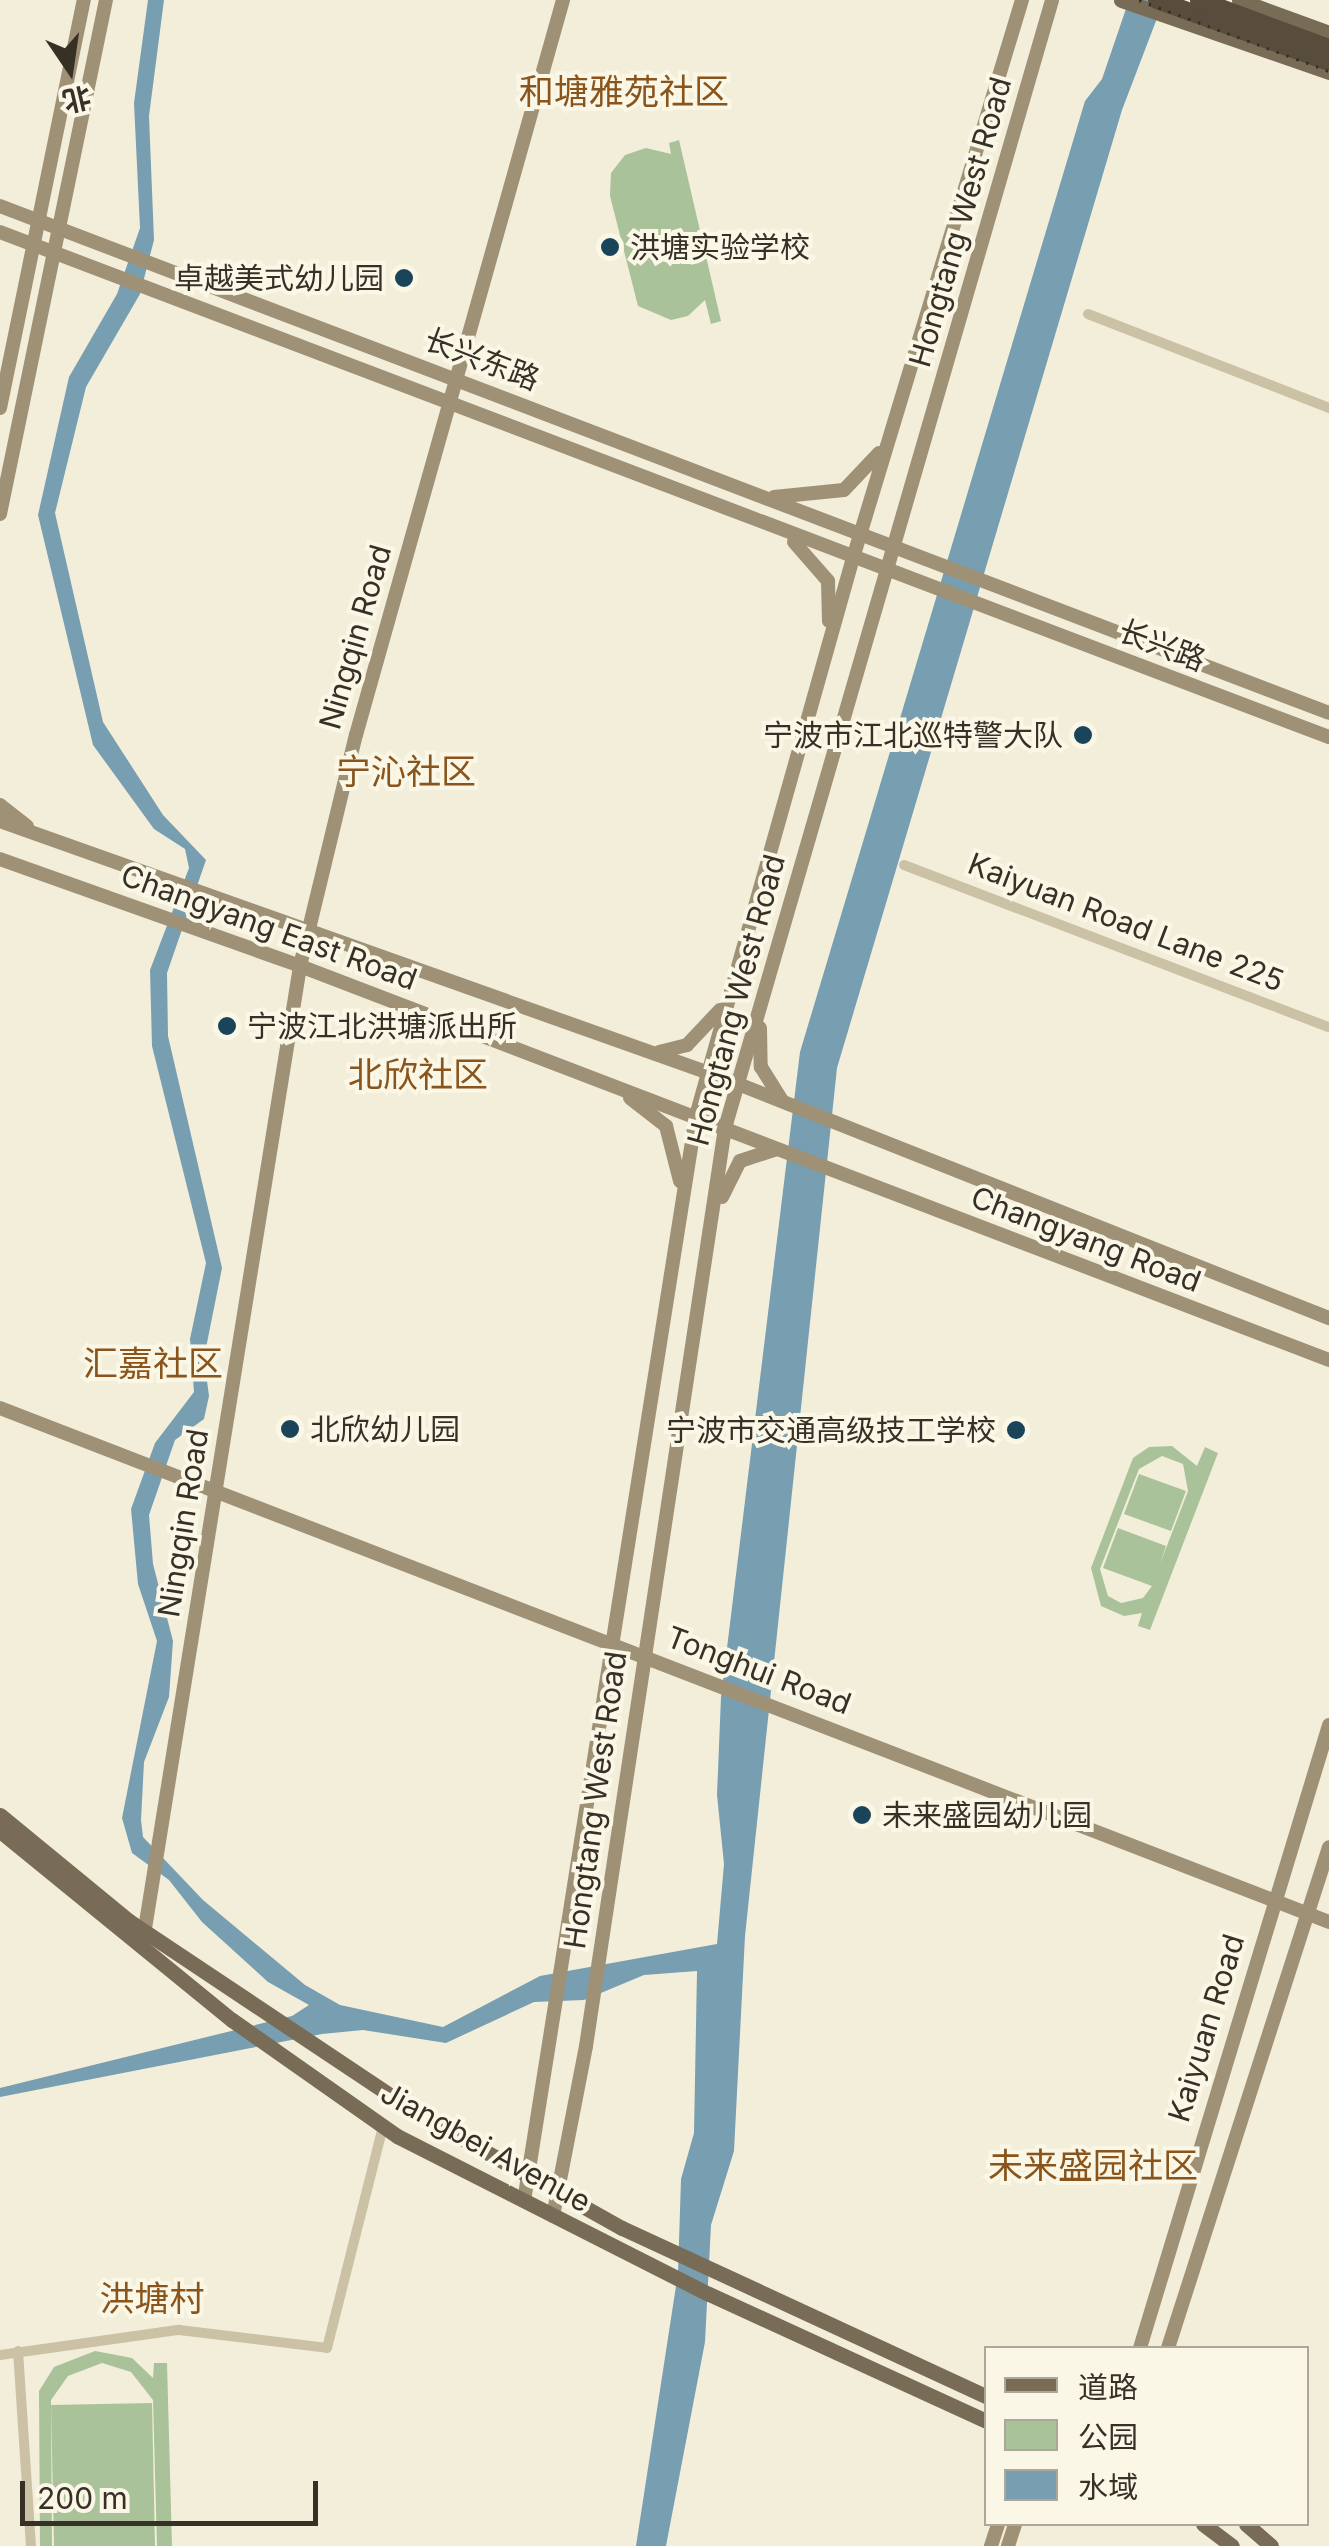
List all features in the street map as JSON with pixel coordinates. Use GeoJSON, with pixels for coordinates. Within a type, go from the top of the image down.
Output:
{"type":"FeatureCollection","features":[{"type":"Feature","properties":{"kind":"highway"},"geometry":{"type":"LineString","coordinates":[[1157,0],[1329,62]]}},
{"type":"Feature","properties":{"kind":"highway"},"geometry":{"type":"LineString","coordinates":[[1199,0],[1329,48]]}},
{"type":"Feature","properties":{"kind":"main road"},"geometry":{"type":"LineString","coordinates":[[0,408],[84,0]]}},
{"type":"Feature","properties":{"kind":"main road"},"geometry":{"type":"LineString","coordinates":[[0,514],[106,0]]}},
{"type":"Feature","properties":{"kind":"main road","name":"Ningqin Road"},"geometry":{"type":"LineString","coordinates":[[142,1950],[300,966],[356,736],[563,0]]}},
{"type":"Feature","properties":{"kind":"main road","name":"Hongtang West Road"},"geometry":{"type":"LineString","coordinates":[[524,2201],[696,1116],[853,558],[1022,0]]}},
{"type":"Feature","properties":{"kind":"main road","name":"Hongtang West Road"},"geometry":{"type":"LineString","coordinates":[[553,2216],[562,2194],[593,2000],[725,1128],[1052,0]]}},
{"type":"Feature","properties":{"kind":"main road"},"geometry":{"type":"LineString","coordinates":[[1121,0],[1329,72]]}},
{"type":"Feature","properties":{"kind":"main road"},"geometry":{"type":"LineString","coordinates":[[1239,0],[1329,33]]}},
{"type":"Feature","properties":{"kind":"main road","name":"长兴东路"},"geometry":{"type":"LineString","coordinates":[[0,206],[459,378],[943,567]]}},
{"type":"Feature","properties":{"kind":"main road","name":"长兴东路"},"geometry":{"type":"LineString","coordinates":[[0,232],[936,589]]}},
{"type":"Feature","properties":{"kind":"main road"},"geometry":{"type":"LineString","coordinates":[[760,497],[844,490],[873,464],[896,421]]}},
{"type":"Feature","properties":{"kind":"main road"},"geometry":{"type":"LineString","coordinates":[[770,526],[806,550],[828,581],[827,652]]}},
{"type":"Feature","properties":{"kind":"main road","name":"长兴路"},"geometry":{"type":"LineString","coordinates":[[943,567],[1329,712]]}},
{"type":"Feature","properties":{"kind":"main road","name":"长兴路"},"geometry":{"type":"LineString","coordinates":[[936,589],[1329,737]]}},
{"type":"Feature","properties":{"kind":"main road"},"geometry":{"type":"LineString","coordinates":[[0,805],[39,836]]}},
{"type":"Feature","properties":{"kind":"main road","name":"Changyang East Road"},"geometry":{"type":"LineString","coordinates":[[0,821],[308,935],[788,1104]]}},
{"type":"Feature","properties":{"kind":"main road","name":"Changyang East Road"},"geometry":{"type":"LineString","coordinates":[[5,863],[300,966],[780,1150]]}},
{"type":"Feature","properties":{"kind":"main road"},"geometry":{"type":"LineString","coordinates":[[648,1052],[674,1050],[703,1034],[731,992]]}},
{"type":"Feature","properties":{"kind":"main road"},"geometry":{"type":"LineString","coordinates":[[762,1000],[761,1067],[788,1104]]}},
{"type":"Feature","properties":{"kind":"main road"},"geometry":{"type":"LineString","coordinates":[[585,1074],[666,1126],[678,1160],[680,1219]]}},
{"type":"Feature","properties":{"kind":"main road","name":"Changyang Road"},"geometry":{"type":"LineString","coordinates":[[788,1104],[1329,1318]]}},
{"type":"Feature","properties":{"kind":"main road"},"geometry":{"type":"LineString","coordinates":[[712,1226],[734,1168],[752,1154],[780,1150]]}},
{"type":"Feature","properties":{"kind":"main road","name":"Changyang Road"},"geometry":{"type":"LineString","coordinates":[[780,1150],[1329,1360]]}},
{"type":"Feature","properties":{"kind":"main road","name":"Tonghui Road"},"geometry":{"type":"LineString","coordinates":[[0,1408],[1329,1922]]}},
{"type":"Feature","properties":{"kind":"main road","name":"Kaiyuan Road"},"geometry":{"type":"LineString","coordinates":[[1141,2346],[1329,1725]]}},
{"type":"Feature","properties":{"kind":"main road"},"geometry":{"type":"LineString","coordinates":[[0,1816],[144,1931]]}},
{"type":"Feature","properties":{"kind":"main road"},"geometry":{"type":"LineString","coordinates":[[0,1831],[142,1950]]}},
{"type":"Feature","properties":{"kind":"main road","name":"Kaiyuan Road"},"geometry":{"type":"LineString","coordinates":[[1169,2346],[1329,1848]]}},
{"type":"Feature","properties":{"kind":"main road","name":"Jiangbei Avenue"},"geometry":{"type":"LineString","coordinates":[[144,1931],[415,2112],[529,2176],[674,2252],[984,2395]]}},
{"type":"Feature","properties":{"kind":"main road","name":"Jiangbei Avenue"},"geometry":{"type":"LineString","coordinates":[[142,1950],[232,2020],[383,2126],[674,2277],[984,2420]]}},
{"type":"Feature","properties":{"kind":"main road"},"geometry":{"type":"LineString","coordinates":[[1206,2526],[1232,2546]]}},
{"type":"Feature","properties":{"kind":"main road"},"geometry":{"type":"LineString","coordinates":[[1248,2526],[1272,2546]]}},
{"type":"Feature","properties":{"kind":"street"},"geometry":{"type":"LineString","coordinates":[[1088,314],[1329,408]]}},
{"type":"Feature","properties":{"kind":"street","name":"Kaiyuan Road Lane 225"},"geometry":{"type":"LineString","coordinates":[[904,865],[1329,1027]]}},
{"type":"Feature","properties":{"kind":"street"},"geometry":{"type":"LineString","coordinates":[[0,2355],[179,2330],[327,2348],[383,2126]]}},
{"type":"Feature","properties":{"kind":"street"},"geometry":{"type":"LineString","coordinates":[[18,2351],[31,2546]]}},
{"type":"Feature","properties":{"kind":"green space"},"geometry":{"type":"Polygon","coordinates":[[[679,140],[721,321],[711,324],[705,300],[688,316],[671,320],[638,306],[610,196],[611,173],[625,155],[646,148],[671,154],[669,143],[679,140]]]}},
{"type":"Feature","properties":{"kind":"green space"},"geometry":{"type":"Polygon","coordinates":[[[1172,1446],[1197,1466],[1205,1447],[1218,1453],[1150,1630],[1138,1626],[1142,1613],[1124,1616],[1101,1606],[1091,1568],[1133,1458],[1149,1447],[1172,1446]],[[1162,1456],[1139,1469],[1100,1569],[1108,1596],[1121,1603],[1143,1598],[1152,1586],[1103,1568],[1118,1528],[1166,1546],[1160,1564],[1188,1491],[1183,1464],[1162,1456]]]}},
{"type":"Feature","properties":{"kind":"green space"},"geometry":{"type":"Polygon","coordinates":[[[1139,1474],[1186,1491],[1171,1531],[1124,1514],[1139,1474]]]}},
{"type":"Feature","properties":{"kind":"green space"},"geometry":{"type":"Polygon","coordinates":[[[95,2351],[132,2358],[153,2378],[154,2363],[167,2363],[172,2546],[157,2546],[153,2400],[131,2372],[102,2363],[68,2376],[51,2400],[52,2546],[40,2546],[39,2391],[54,2367],[95,2351]]]}},
{"type":"Feature","properties":{"kind":"green space"},"geometry":{"type":"Polygon","coordinates":[[[152,2403],[155,2546],[54,2546],[51,2405],[152,2403]]]}},
{"type":"Feature","properties":{"kind":"water"},"geometry":{"type":"Polygon","coordinates":[[[148,0],[164,0],[149,116],[154,240],[140,294],[86,387],[55,513],[103,722],[163,815],[206,860],[167,973],[168,1036],[222,1268],[204,1358],[209,1396],[204,1419],[175,1440],[149,1515],[153,1564],[173,1641],[169,1697],[144,1762],[143,1837],[203,1900],[305,1985],[340,2005],[443,2027],[540,1976],[717,1944],[724,1864],[717,1795],[721,1697],[800,1052],[1085,101],[1102,79],[1129,0],[1164,0],[1122,110],[837,1068],[745,1936],[734,2151],[711,2225],[705,2342],[666,2546],[636,2546],[678,2273],[681,2179],[694,2133],[697,1971],[644,1975],[584,2000],[534,2002],[446,2043],[363,2030],[322,2034],[0,2097],[0,2088],[292,2016],[309,2005],[268,1982],[202,1922],[169,1880],[132,1853],[122,1818],[157,1641],[138,1584],[131,1509],[155,1443],[194,1392],[190,1339],[206,1263],[152,1046],[150,970],[189,868],[185,849],[154,829],[93,745],[38,515],[69,377],[117,294],[140,228],[134,103],[148,0]]]}},
{"type":"Feature","properties":{"kind":"railway"},"geometry":{"type":"LineString","coordinates":[[1139,0],[1329,71]]}},
{"type":"Feature","properties":{"kind":"place","name":"洪塘实验学校"},"geometry":{"type":"Point","coordinates":[610,247]}},
{"type":"Feature","properties":{"kind":"place","name":"卓越美式幼儿园"},"geometry":{"type":"Point","coordinates":[404,278]}},
{"type":"Feature","properties":{"kind":"place","name":"宁波市江北巡特警大队"},"geometry":{"type":"Point","coordinates":[1083,735]}},
{"type":"Feature","properties":{"kind":"place","name":"宁波江北洪塘派出所"},"geometry":{"type":"Point","coordinates":[227,1026]}},
{"type":"Feature","properties":{"kind":"place","name":"北欣幼儿园"},"geometry":{"type":"Point","coordinates":[290,1429]}},
{"type":"Feature","properties":{"kind":"place","name":"宁波市交通高级技工学校"},"geometry":{"type":"Point","coordinates":[1016,1430]}},
{"type":"Feature","properties":{"kind":"place","name":"未来盛园幼儿园"},"geometry":{"type":"Point","coordinates":[862,1815]}},
{"type":"Feature","properties":{"kind":"district","name":"和塘雅苑社区"},"geometry":{"type":"Point","coordinates":[624,91]}},
{"type":"Feature","properties":{"kind":"district","name":"宁沁社区"},"geometry":{"type":"Point","coordinates":[406,771]}},
{"type":"Feature","properties":{"kind":"district","name":"北欣社区"},"geometry":{"type":"Point","coordinates":[418,1074]}},
{"type":"Feature","properties":{"kind":"district","name":"汇嘉社区"},"geometry":{"type":"Point","coordinates":[153,1363]}},
{"type":"Feature","properties":{"kind":"district","name":"未来盛园社区"},"geometry":{"type":"Point","coordinates":[1093,2165]}},
{"type":"Feature","properties":{"kind":"district","name":"洪塘村"},"geometry":{"type":"Point","coordinates":[152,2298]}}]}
